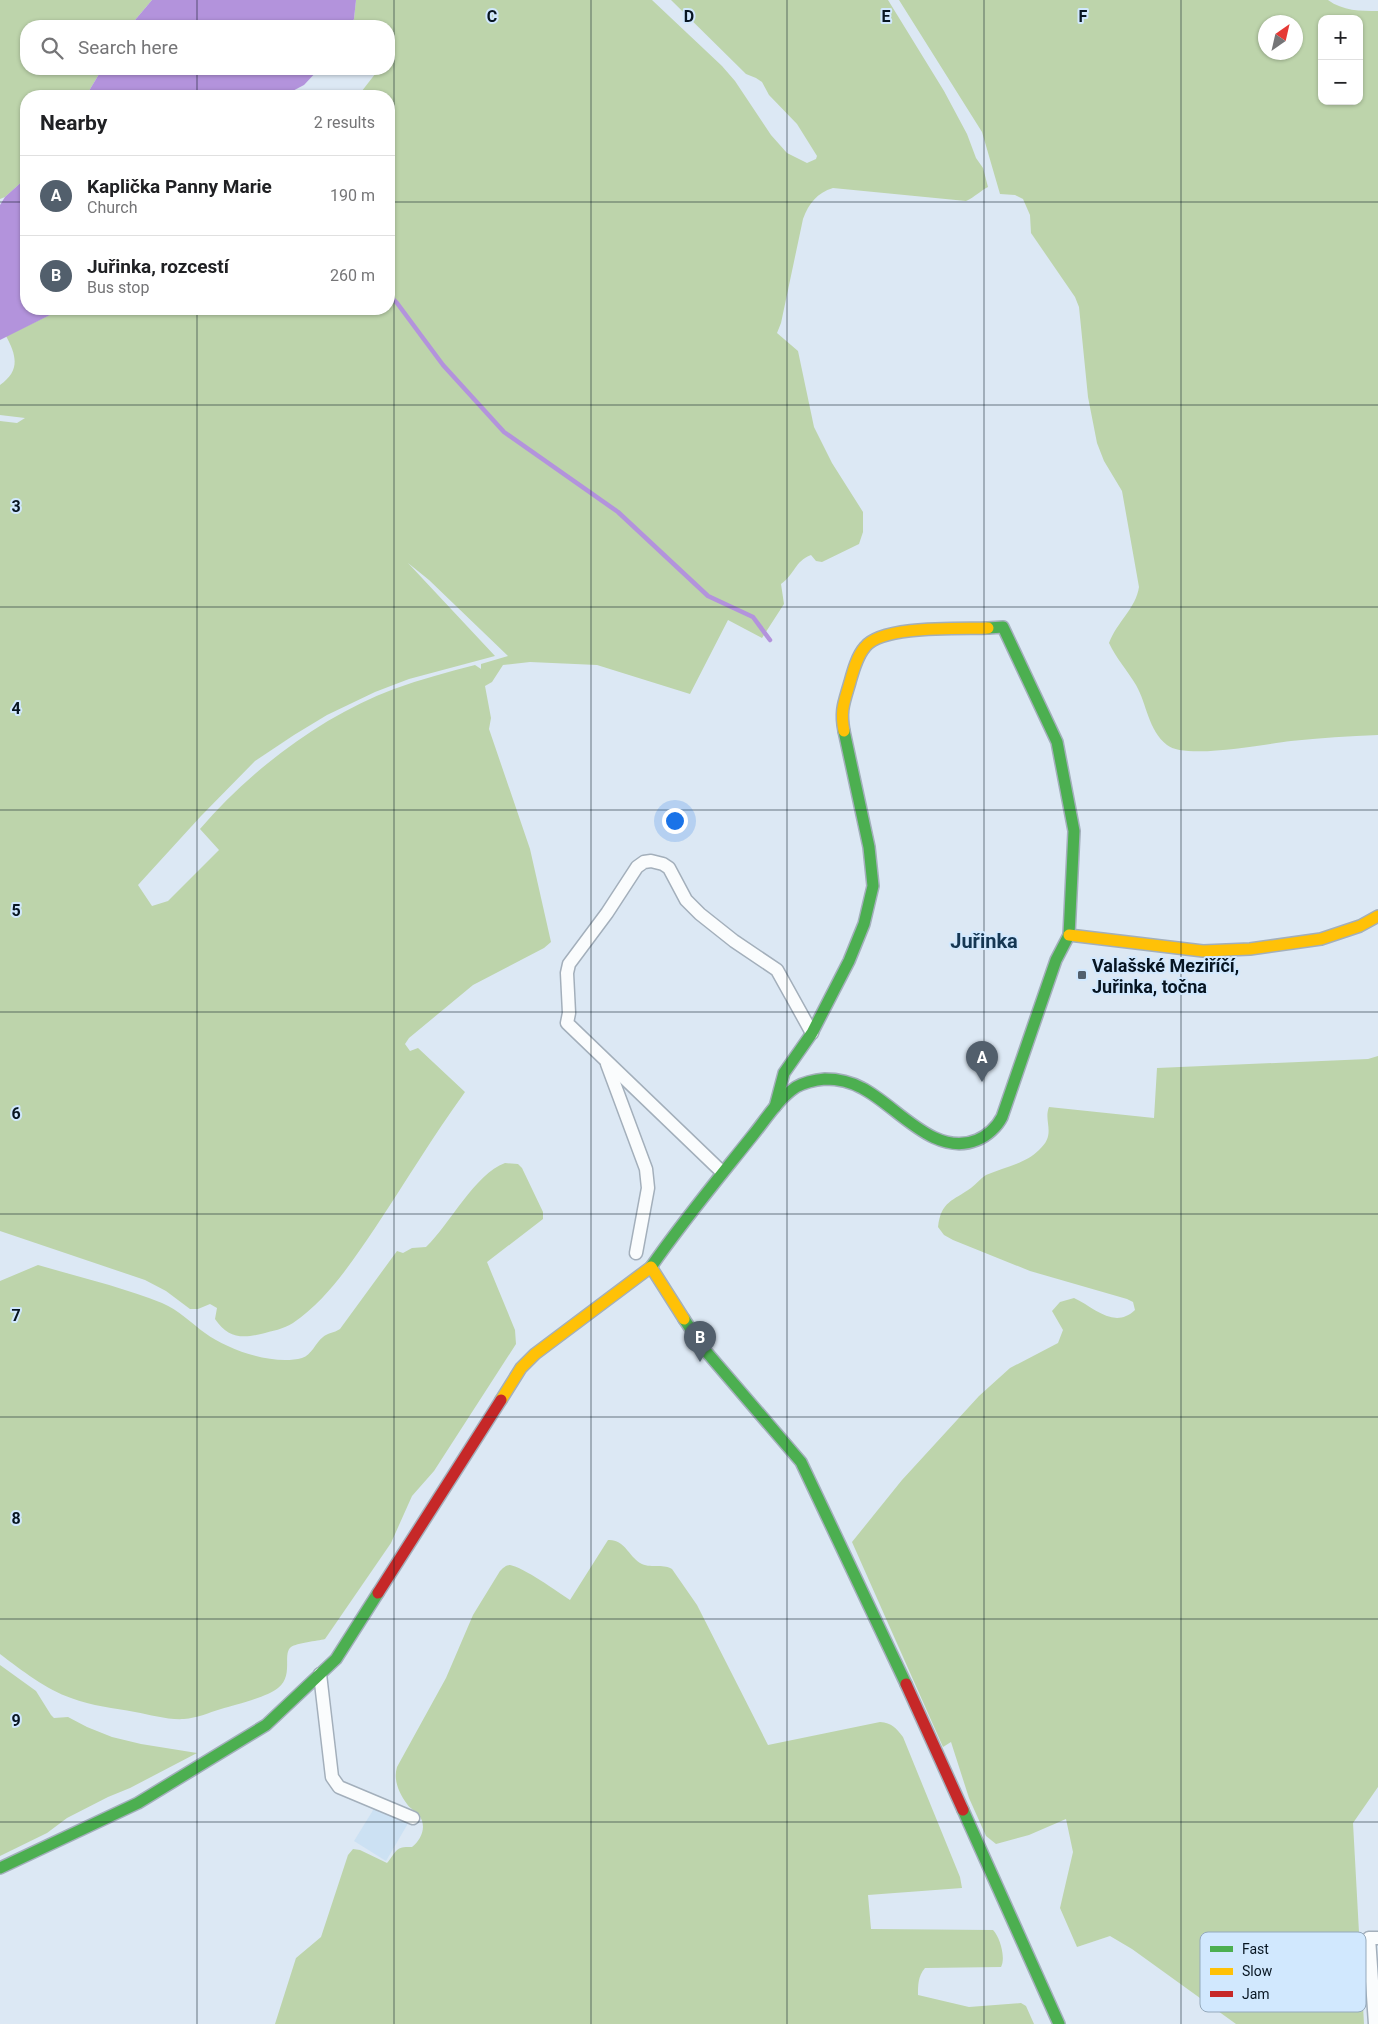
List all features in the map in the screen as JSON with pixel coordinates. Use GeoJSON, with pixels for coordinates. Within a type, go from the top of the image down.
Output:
{"type":"FeatureCollection","features":[{"type":"Feature","properties":{"kind":"street"},"geometry":{"type":"LineString","coordinates":[[0,1868],[146,1798],[266,1725],[336,1659],[521,1368],[535,1354],[651,1267],[677,1229],[722,1172],[775,1107],[800,1084],[820,1079],[837,1079],[862,1088],[928,1136],[954,1144],[969,1143],[981,1139],[998,1124],[1007,1104],[1056,960],[1069,935],[1074,831],[1057,742],[1003,627],[907,631],[886,634],[865,646],[854,668],[841,715],[868,838],[873,886],[864,924],[853,952],[812,1034],[784,1073],[775,1107]]}},
{"type":"Feature","properties":{"kind":"street"},"geometry":{"type":"LineString","coordinates":[[722,1172],[685,1138],[636,1087],[607,1063],[568,1023],[566,974],[571,958],[607,912],[637,866],[644,862],[658,861],[669,868],[686,900],[700,914],[734,941],[777,970],[812,1034]]}},
{"type":"Feature","properties":{"kind":"street"},"geometry":{"type":"LineString","coordinates":[[1069,935],[1203,951],[1250,949],[1320,939],[1360,926],[1378,916]]}},
{"type":"Feature","properties":{"kind":"street"},"geometry":{"type":"LineString","coordinates":[[607,1063],[646,1169],[648,1188],[636,1253]]}},
{"type":"Feature","properties":{"kind":"street"},"geometry":{"type":"LineString","coordinates":[[651,1267],[704,1349],[801,1462],[905,1682],[1059,2024]]}},
{"type":"Feature","properties":{"kind":"street"},"geometry":{"type":"LineString","coordinates":[[320,1674],[332,1777],[339,1787],[413,1818]]}},
{"type":"Feature","properties":{"kind":"street"},"geometry":{"type":"LineString","coordinates":[[1375,2024],[1369,1938],[1378,1938]]}},
{"type":"Feature","properties":{"kind":"shaded area"},"geometry":{"type":"Polygon","coordinates":[[[152,0],[356,0],[353,20],[135,20],[152,0]]]}},
{"type":"Feature","properties":{"kind":"shaded area"},"geometry":{"type":"Polygon","coordinates":[[[98,75],[313,75],[304,85],[294,90],[90,90],[98,75]]]}},
{"type":"Feature","properties":{"kind":"shaded area"},"geometry":{"type":"Polygon","coordinates":[[[20,183],[20,315],[50,315],[0,340],[0,205],[5,197],[20,183]]]}},
{"type":"Feature","properties":{"kind":"shaded area"},"geometry":{"type":"Polygon","coordinates":[[[375,1807],[410,1820],[386,1861],[354,1841],[375,1807]]]}},
{"type":"Feature","properties":{"kind":"green space"},"geometry":{"type":"Polygon","coordinates":[[[0,0],[152,0],[135,20],[20,20],[20,75],[98,75],[90,90],[20,90],[20,183],[0,199],[0,0]]]}},
{"type":"Feature","properties":{"kind":"green space"},"geometry":{"type":"Polygon","coordinates":[[[356,0],[652,0],[722,66],[735,81],[771,135],[787,153],[807,163],[816,159],[817,156],[797,124],[769,95],[762,82],[746,74],[671,0],[888,0],[944,91],[967,134],[976,158],[983,168],[988,187],[966,201],[833,188],[814,199],[803,219],[781,323],[777,333],[798,351],[814,427],[832,463],[863,512],[863,532],[859,544],[822,562],[816,561],[811,555],[801,561],[790,576],[781,584],[784,604],[762,638],[728,620],[690,694],[597,665],[530,662],[503,665],[492,682],[485,686],[491,718],[489,729],[530,849],[551,942],[544,948],[473,985],[409,1038],[405,1044],[410,1051],[418,1048],[465,1092],[366,1241],[328,1292],[306,1313],[289,1325],[261,1334],[241,1336],[224,1330],[215,1319],[217,1308],[210,1304],[198,1309],[190,1309],[166,1291],[145,1280],[0,1231],[0,421],[17,423],[25,418],[0,415],[0,385],[11,374],[15,363],[13,350],[6,336],[50,315],[395,315],[395,90],[363,90],[374,75],[395,75],[395,20],[353,20],[356,0]],[[408,563],[495,656],[409,679],[375,692],[327,715],[294,735],[255,761],[201,816],[138,885],[152,906],[168,901],[219,850],[200,829],[220,807],[265,766],[314,730],[340,714],[394,689],[475,665],[481,669],[481,664],[508,656],[429,580],[408,563]]]}},
{"type":"Feature","properties":{"kind":"green space"},"geometry":{"type":"Polygon","coordinates":[[[899,0],[1328,0],[1346,8],[1378,11],[1378,735],[1302,740],[1226,750],[1190,751],[1176,749],[1167,745],[1156,732],[1140,692],[1109,643],[1112,635],[1134,602],[1139,587],[1122,491],[1104,461],[1097,443],[1088,397],[1079,307],[1075,297],[1031,233],[1030,215],[1023,199],[1015,195],[1000,194],[982,132],[899,0]]]}},
{"type":"Feature","properties":{"kind":"green space"},"geometry":{"type":"Polygon","coordinates":[[[1378,1056],[1378,1787],[1353,1823],[1359,1932],[1200,1932],[1200,1998],[1132,1949],[1110,1936],[1077,1947],[1060,1908],[1073,1852],[1066,1819],[1029,1835],[996,1844],[986,1836],[969,1798],[951,1742],[943,1747],[852,1542],[902,1480],[979,1396],[1010,1368],[1058,1343],[1063,1330],[1052,1311],[1060,1302],[1074,1298],[1104,1315],[1119,1318],[1127,1316],[1135,1310],[1133,1302],[1127,1299],[1030,1271],[953,1240],[944,1235],[938,1227],[942,1212],[949,1203],[986,1175],[1021,1162],[1039,1150],[1047,1139],[1049,1107],[1154,1118],[1157,1068],[1368,1059],[1378,1056]]]}},
{"type":"Feature","properties":{"kind":"green space"},"geometry":{"type":"Polygon","coordinates":[[[505,1163],[518,1164],[522,1168],[543,1212],[543,1219],[487,1262],[515,1330],[516,1344],[434,1471],[412,1496],[391,1543],[325,1639],[291,1647],[287,1655],[286,1678],[278,1688],[259,1698],[198,1716],[184,1719],[166,1718],[95,1705],[71,1698],[44,1685],[0,1654],[0,1281],[38,1265],[116,1287],[162,1303],[215,1339],[252,1355],[278,1360],[302,1358],[325,1336],[340,1329],[397,1251],[403,1253],[412,1248],[426,1247],[473,1188],[494,1169],[505,1163]]]}},
{"type":"Feature","properties":{"kind":"green space"},"geometry":{"type":"Polygon","coordinates":[[[608,1540],[618,1542],[636,1560],[644,1565],[664,1566],[672,1569],[697,1605],[768,1745],[880,1722],[891,1725],[898,1731],[903,1737],[960,1877],[962,1888],[868,1895],[871,1929],[993,1930],[998,1937],[1001,1948],[1003,1958],[1001,1967],[925,1968],[918,1984],[918,1995],[969,2007],[1021,2003],[1026,2006],[1034,2024],[275,2024],[296,1958],[321,1937],[348,1855],[353,1849],[360,1850],[387,1863],[399,1848],[412,1847],[421,1836],[423,1824],[421,1819],[408,1806],[399,1791],[396,1782],[397,1767],[446,1678],[473,1615],[500,1571],[509,1565],[516,1567],[570,1600],[608,1540]]]}},
{"type":"Feature","properties":{"kind":"green space"},"geometry":{"type":"Polygon","coordinates":[[[0,1665],[36,1691],[54,1718],[68,1717],[112,1737],[141,1744],[197,1753],[67,1818],[47,1833],[0,1856],[0,1665]]]}},
{"type":"Feature","properties":{"kind":"green space"},"geometry":{"type":"Polygon","coordinates":[[[1219,2012],[1363,2012],[1364,2024],[1236,2024],[1219,2012]]]}},
{"type":"Feature","properties":{"kind":"waterway"},"geometry":{"type":"LineString","coordinates":[[395,301],[443,365],[504,432],[618,512],[708,596],[753,617],[770,640]]}},
{"type":"Feature","properties":{"kind":"traffic: fast"},"geometry":{"type":"LineString","coordinates":[[988,628],[1003,627],[1057,742],[1074,831],[1069,935]]}},
{"type":"Feature","properties":{"kind":"traffic: fast"},"geometry":{"type":"LineString","coordinates":[[775,1107],[784,1073],[812,1033],[849,961],[864,924],[873,886],[869,847],[844,731]]}},
{"type":"Feature","properties":{"kind":"traffic: fast"},"geometry":{"type":"LineString","coordinates":[[651,1267],[773,1110],[784,1097],[803,1084],[825,1079],[840,1080],[853,1084],[875,1096],[916,1127],[946,1142],[961,1144],[977,1140],[988,1134],[1002,1117],[1056,960],[1069,935]]}},
{"type":"Feature","properties":{"kind":"traffic: fast"},"geometry":{"type":"LineString","coordinates":[[684,1319],[704,1349],[801,1462],[906,1684]]}},
{"type":"Feature","properties":{"kind":"traffic: fast"},"geometry":{"type":"LineString","coordinates":[[0,1868],[138,1803],[266,1725],[336,1659],[378,1593]]}},
{"type":"Feature","properties":{"kind":"traffic: fast"},"geometry":{"type":"LineString","coordinates":[[963,1810],[1059,2024]]}},
{"type":"Feature","properties":{"kind":"traffic: slow"},"geometry":{"type":"LineString","coordinates":[[844,731],[843,706],[854,668],[862,651],[874,640],[887,635],[922,630],[988,628]]}},
{"type":"Feature","properties":{"kind":"traffic: slow"},"geometry":{"type":"LineString","coordinates":[[1069,935],[1203,951],[1250,949],[1321,939],[1360,926],[1378,916]]}},
{"type":"Feature","properties":{"kind":"traffic: slow"},"geometry":{"type":"LineString","coordinates":[[501,1400],[521,1368],[535,1354],[651,1267],[684,1319]]}},
{"type":"Feature","properties":{"kind":"traffic: jam"},"geometry":{"type":"LineString","coordinates":[[378,1593],[501,1400]]}},
{"type":"Feature","properties":{"kind":"traffic: jam"},"geometry":{"type":"LineString","coordinates":[[906,1684],[963,1810]]}},
{"type":"Feature","properties":{"kind":"place","name":"Valašské Meziříčí, Juřinka, točna"},"geometry":{"type":"Point","coordinates":[1082,975]}},
{"type":"Feature","properties":{"kind":"place","name":"Kaplička Panny Marie"},"geometry":{"type":"Point","coordinates":[982,1082]}},
{"type":"Feature","properties":{"kind":"place","name":"Juřinka, rozcestí"},"geometry":{"type":"Point","coordinates":[700,1362]}},
{"type":"Feature","properties":{"kind":"district","name":"Juřinka"},"geometry":{"type":"Point","coordinates":[984,941]}}]}
